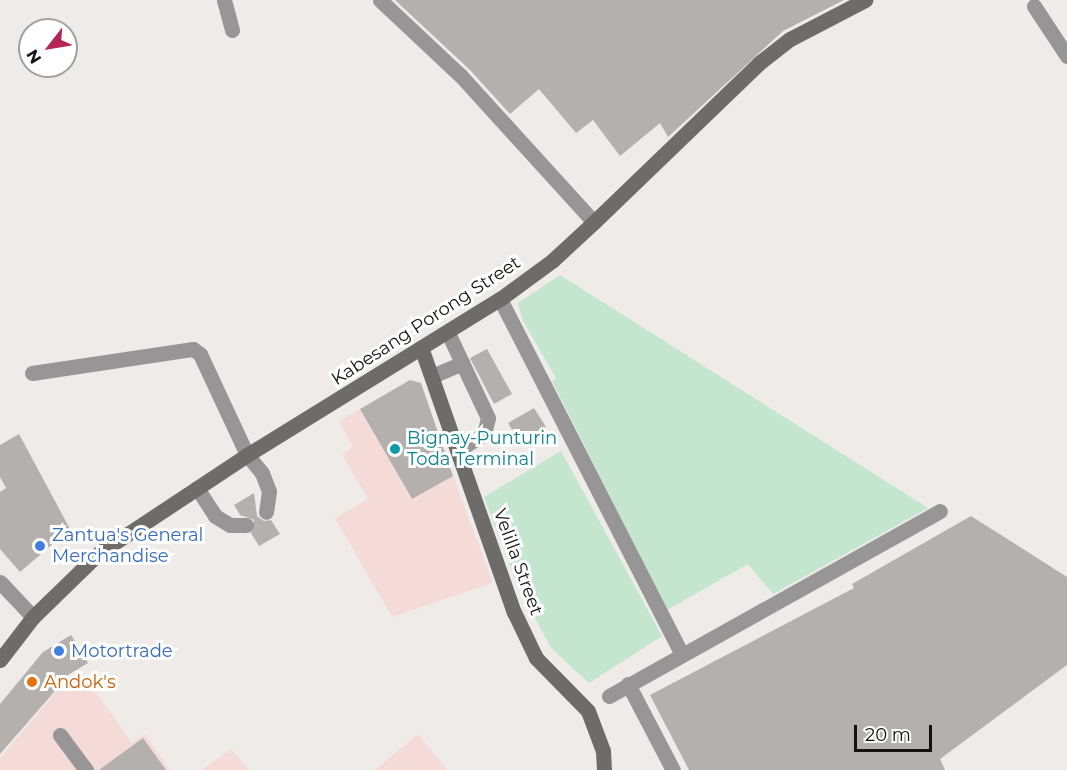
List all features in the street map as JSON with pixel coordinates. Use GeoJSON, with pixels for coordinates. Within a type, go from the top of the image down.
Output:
{"type":"FeatureCollection","features":[{"type":"Feature","properties":{"kind":"main road","name":"Kabesang Porong Street"},"geometry":{"type":"LineString","coordinates":[[0,660],[33,617],[99,553],[247,455],[422,350],[500,299],[553,260],[759,63],[790,39],[865,0]]}},
{"type":"Feature","properties":{"kind":"main road","name":"Velilla Street"},"geometry":{"type":"LineString","coordinates":[[422,350],[514,612],[536,658],[588,711],[603,751],[604,770]]}},
{"type":"Feature","properties":{"kind":"street"},"geometry":{"type":"LineString","coordinates":[[224,0],[232,30]]}},
{"type":"Feature","properties":{"kind":"street"},"geometry":{"type":"LineString","coordinates":[[380,0],[461,76],[594,222]]}},
{"type":"Feature","properties":{"kind":"street"},"geometry":{"type":"LineString","coordinates":[[1034,6],[1067,56]]}},
{"type":"Feature","properties":{"kind":"street"},"geometry":{"type":"LineString","coordinates":[[500,299],[682,654]]}},
{"type":"Feature","properties":{"kind":"street"},"geometry":{"type":"LineString","coordinates":[[448,333],[489,427],[484,434],[457,450]]}},
{"type":"Feature","properties":{"kind":"street"},"geometry":{"type":"LineString","coordinates":[[32,373],[194,348],[200,354],[247,455],[262,473],[269,491],[266,512]]}},
{"type":"Feature","properties":{"kind":"street"},"geometry":{"type":"LineString","coordinates":[[432,376],[462,363]]}},
{"type":"Feature","properties":{"kind":"street"},"geometry":{"type":"LineString","coordinates":[[197,488],[215,516],[230,525],[246,525]]}},
{"type":"Feature","properties":{"kind":"street"},"geometry":{"type":"LineString","coordinates":[[609,696],[940,511]]}},
{"type":"Feature","properties":{"kind":"street"},"geometry":{"type":"LineString","coordinates":[[0,582],[33,617]]}},
{"type":"Feature","properties":{"kind":"street"},"geometry":{"type":"LineString","coordinates":[[628,684],[673,770]]}},
{"type":"Feature","properties":{"kind":"street"},"geometry":{"type":"LineString","coordinates":[[60,735],[86,770]]}},
{"type":"Feature","properties":{"kind":"shaded area"},"geometry":{"type":"Polygon","coordinates":[[[360,409],[411,499],[453,476],[493,583],[392,617],[335,518],[368,499],[342,454],[353,447],[339,421],[360,409]]]}},
{"type":"Feature","properties":{"kind":"shaded area"},"geometry":{"type":"Polygon","coordinates":[[[80,670],[132,743],[145,734],[170,770],[0,770],[0,758],[56,692],[80,670]]]}},
{"type":"Feature","properties":{"kind":"shaded area"},"geometry":{"type":"Polygon","coordinates":[[[418,734],[447,770],[375,770],[418,734]]]}},
{"type":"Feature","properties":{"kind":"shaded area"},"geometry":{"type":"Polygon","coordinates":[[[231,749],[249,770],[202,770],[231,749]]]}},
{"type":"Feature","properties":{"kind":"green space"},"geometry":{"type":"Polygon","coordinates":[[[560,275],[928,508],[773,594],[748,564],[667,610],[552,381],[556,378],[523,321],[518,303],[560,275]]]}},
{"type":"Feature","properties":{"kind":"green space"},"geometry":{"type":"Polygon","coordinates":[[[561,451],[662,636],[589,683],[551,648],[516,582],[484,497],[561,451]]]}},
{"type":"Feature","properties":{"kind":"building"},"geometry":{"type":"Polygon","coordinates":[[[395,0],[844,0],[783,31],[668,137],[660,123],[620,156],[593,120],[576,133],[539,89],[510,114],[470,70],[395,0]]]}},
{"type":"Feature","properties":{"kind":"building"},"geometry":{"type":"Polygon","coordinates":[[[487,349],[512,394],[494,404],[470,358],[487,349]]]}},
{"type":"Feature","properties":{"kind":"building"},"geometry":{"type":"Polygon","coordinates":[[[410,380],[421,383],[453,476],[412,499],[360,409],[410,380]]]}},
{"type":"Feature","properties":{"kind":"building"},"geometry":{"type":"Polygon","coordinates":[[[534,408],[546,427],[520,443],[508,423],[534,408]]]}},
{"type":"Feature","properties":{"kind":"building"},"geometry":{"type":"Polygon","coordinates":[[[19,434],[70,529],[20,572],[0,549],[0,492],[6,488],[0,477],[0,445],[19,434]]]}},
{"type":"Feature","properties":{"kind":"building"},"geometry":{"type":"Polygon","coordinates":[[[254,493],[257,516],[264,521],[271,520],[280,534],[259,546],[251,533],[254,520],[240,515],[234,505],[254,493]]]}},
{"type":"Feature","properties":{"kind":"building"},"geometry":{"type":"Polygon","coordinates":[[[971,516],[1067,577],[1067,665],[940,759],[945,770],[689,770],[650,695],[854,588],[852,584],[971,516]]]}},
{"type":"Feature","properties":{"kind":"building"},"geometry":{"type":"Polygon","coordinates":[[[71,635],[88,663],[51,685],[55,691],[0,754],[0,704],[43,652],[71,635]]]}},
{"type":"Feature","properties":{"kind":"building"},"geometry":{"type":"Polygon","coordinates":[[[143,738],[166,770],[99,770],[143,738]]]}},
{"type":"Feature","properties":{"kind":"place","name":"Bignay-Punturin Toda Terminal"},"geometry":{"type":"Point","coordinates":[395,449]}},
{"type":"Feature","properties":{"kind":"place","name":"Zantua's General Merchandise"},"geometry":{"type":"Point","coordinates":[40,546]}},
{"type":"Feature","properties":{"kind":"place","name":"Motortrade"},"geometry":{"type":"Point","coordinates":[59,651]}},
{"type":"Feature","properties":{"kind":"place","name":"Andok's"},"geometry":{"type":"Point","coordinates":[32,682]}}]}
